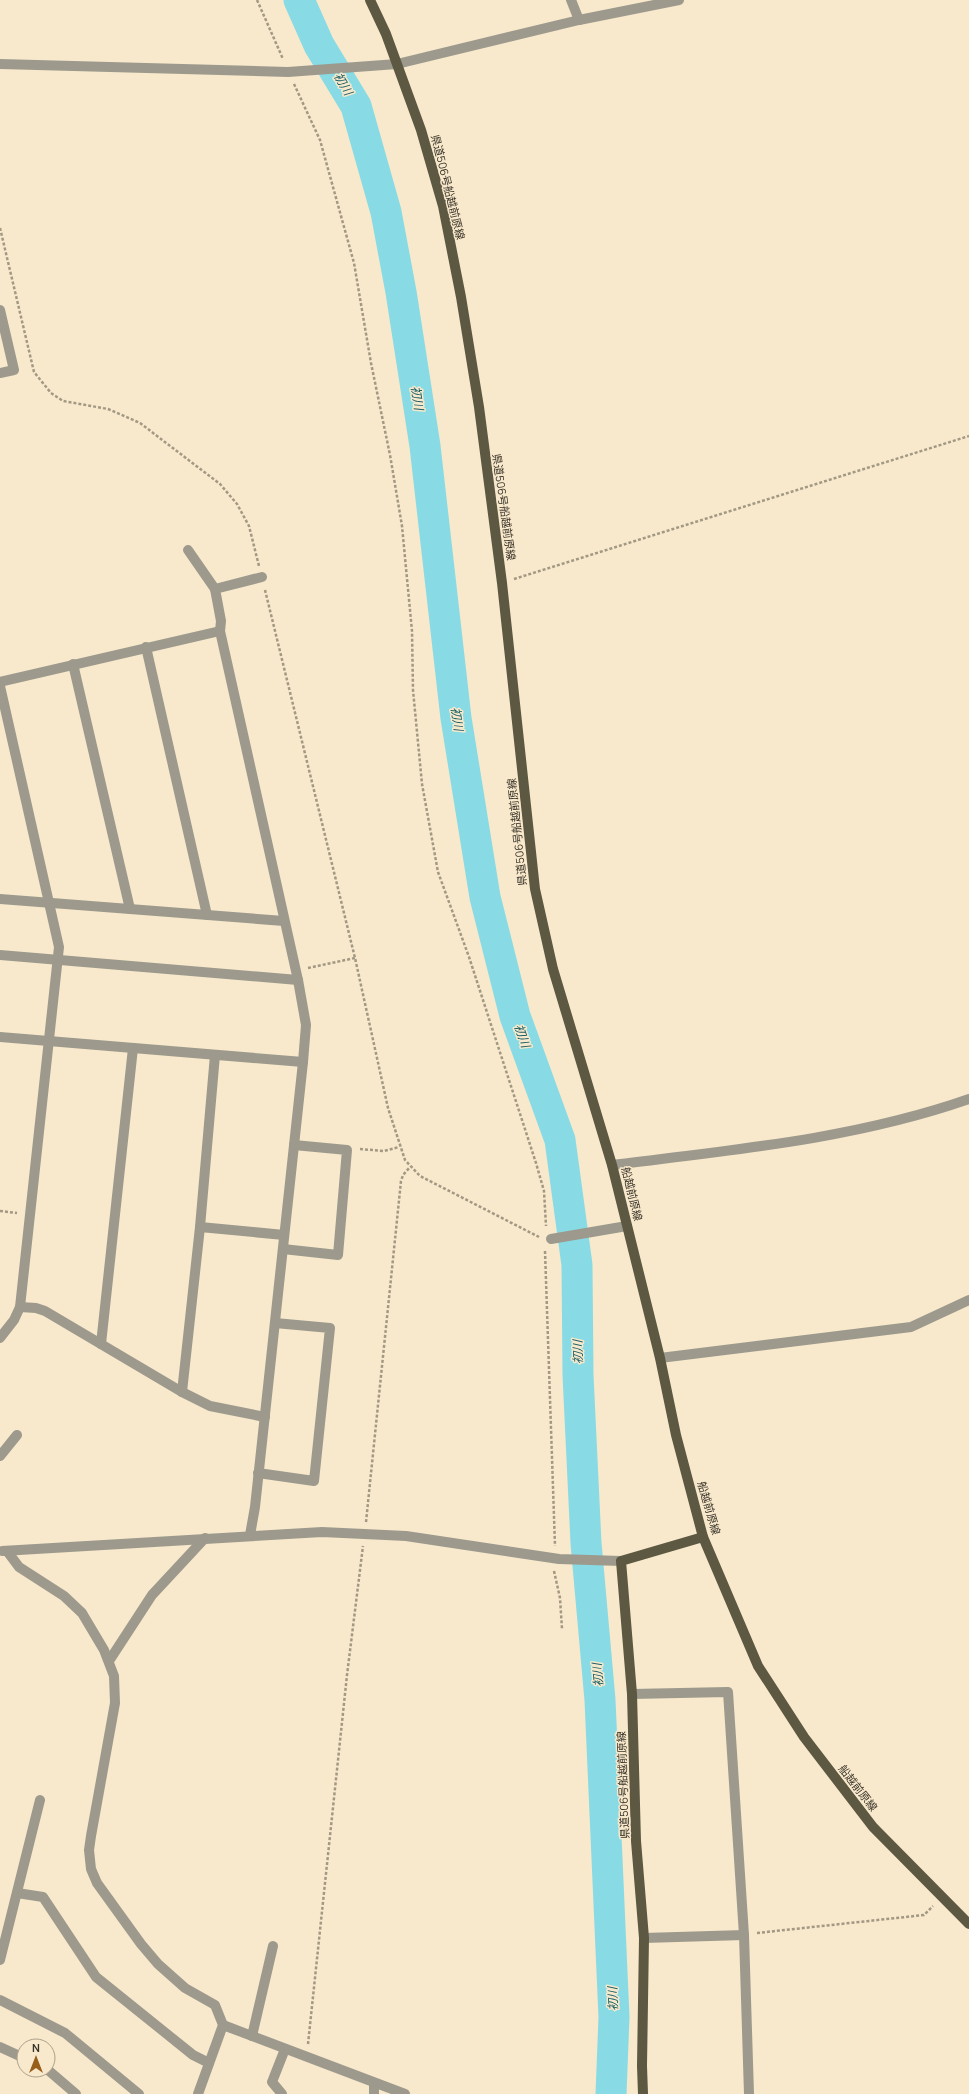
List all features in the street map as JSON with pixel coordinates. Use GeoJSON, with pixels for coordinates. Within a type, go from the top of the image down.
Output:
{"type":"FeatureCollection","features":[{"type":"Feature","properties":{"kind":"main road","name":"県道506号船越前原線"},"geometry":{"type":"LineString","coordinates":[[370,0],[397,64],[421,130],[443,206],[461,297],[479,407],[502,583],[535,889],[553,969],[570,1027]]}},
{"type":"Feature","properties":{"kind":"main road","name":"船越前原線"},"geometry":{"type":"LineString","coordinates":[[570,1027],[612,1165],[660,1358],[676,1435],[703,1537],[758,1666],[804,1737],[873,1827],[969,1924]]}},
{"type":"Feature","properties":{"kind":"main road"},"geometry":{"type":"LineString","coordinates":[[621,1561],[703,1537]]}},
{"type":"Feature","properties":{"kind":"main road","name":"県道506号船越前原線"},"geometry":{"type":"LineString","coordinates":[[621,1561],[632,1694],[636,1841],[644,1938],[643,2094]]}},
{"type":"Feature","properties":{"kind":"street"},"geometry":{"type":"LineString","coordinates":[[571,0],[579,20]]}},
{"type":"Feature","properties":{"kind":"street"},"geometry":{"type":"LineString","coordinates":[[0,64],[292,72],[376,66],[397,64],[579,20],[679,0]]}},
{"type":"Feature","properties":{"kind":"street"},"geometry":{"type":"LineString","coordinates":[[0,310],[14,370],[0,373]]}},
{"type":"Feature","properties":{"kind":"street"},"geometry":{"type":"LineString","coordinates":[[188,550],[215,589],[221,622],[220,631],[297,975],[306,1025],[265,1417],[250,1535]]}},
{"type":"Feature","properties":{"kind":"street"},"geometry":{"type":"LineString","coordinates":[[215,589],[258,578]]}},
{"type":"Feature","properties":{"kind":"street"},"geometry":{"type":"LineString","coordinates":[[0,682],[220,631]]}},
{"type":"Feature","properties":{"kind":"street"},"geometry":{"type":"LineString","coordinates":[[146,647],[207,915]]}},
{"type":"Feature","properties":{"kind":"street"},"geometry":{"type":"LineString","coordinates":[[73,664],[130,909]]}},
{"type":"Feature","properties":{"kind":"street"},"geometry":{"type":"LineString","coordinates":[[0,686],[59,947],[20,1307],[14,1320],[0,1338]]}},
{"type":"Feature","properties":{"kind":"street"},"geometry":{"type":"LineString","coordinates":[[0,899],[284,922]]}},
{"type":"Feature","properties":{"kind":"street"},"geometry":{"type":"LineString","coordinates":[[0,955],[297,975]]}},
{"type":"Feature","properties":{"kind":"street"},"geometry":{"type":"LineString","coordinates":[[0,1037],[303,1062]]}},
{"type":"Feature","properties":{"kind":"street"},"geometry":{"type":"LineString","coordinates":[[101,1344],[133,1048]]}},
{"type":"Feature","properties":{"kind":"street"},"geometry":{"type":"LineString","coordinates":[[182,1392],[200,1227],[215,1055]]}},
{"type":"Feature","properties":{"kind":"street"},"geometry":{"type":"LineString","coordinates":[[612,1165],[751,1147],[871,1127],[969,1099]]}},
{"type":"Feature","properties":{"kind":"street"},"geometry":{"type":"LineString","coordinates":[[283,1249],[338,1255],[347,1150],[294,1145]]}},
{"type":"Feature","properties":{"kind":"street"},"geometry":{"type":"LineString","coordinates":[[548,1238],[597,1232],[627,1226]]}},
{"type":"Feature","properties":{"kind":"street"},"geometry":{"type":"LineString","coordinates":[[200,1227],[284,1235]]}},
{"type":"Feature","properties":{"kind":"street"},"geometry":{"type":"LineString","coordinates":[[660,1358],[911,1327],[969,1300]]}},
{"type":"Feature","properties":{"kind":"street"},"geometry":{"type":"LineString","coordinates":[[20,1307],[36,1308],[45,1311],[182,1392],[210,1406],[265,1417]]}},
{"type":"Feature","properties":{"kind":"street"},"geometry":{"type":"LineString","coordinates":[[258,1473],[314,1482],[330,1328],[275,1323]]}},
{"type":"Feature","properties":{"kind":"street"},"geometry":{"type":"LineString","coordinates":[[0,1456],[17,1435]]}},
{"type":"Feature","properties":{"kind":"street"},"geometry":{"type":"LineString","coordinates":[[3,1551],[250,1535],[322,1532],[406,1536],[557,1559],[621,1561]]}},
{"type":"Feature","properties":{"kind":"street"},"geometry":{"type":"LineString","coordinates":[[109,1661],[152,1595],[206,1538]]}},
{"type":"Feature","properties":{"kind":"street"},"geometry":{"type":"LineString","coordinates":[[3,1551],[19,1567],[64,1596],[82,1613],[99,1640],[109,1661],[114,1676],[115,1703],[90,1836],[89,1850],[91,1869],[97,1883],[140,1944],[158,1964],[185,1988],[215,2005],[223,2025],[198,2094]]}},
{"type":"Feature","properties":{"kind":"street"},"geometry":{"type":"LineString","coordinates":[[632,1694],[728,1692],[744,1935],[749,2094]]}},
{"type":"Feature","properties":{"kind":"street"},"geometry":{"type":"LineString","coordinates":[[0,1960],[40,1800]]}},
{"type":"Feature","properties":{"kind":"street"},"geometry":{"type":"LineString","coordinates":[[17,1893],[43,1897],[96,1977],[193,2055],[209,2063]]}},
{"type":"Feature","properties":{"kind":"street"},"geometry":{"type":"LineString","coordinates":[[644,1938],[744,1935]]}},
{"type":"Feature","properties":{"kind":"street"},"geometry":{"type":"LineString","coordinates":[[252,2036],[273,1946]]}},
{"type":"Feature","properties":{"kind":"street"},"geometry":{"type":"LineString","coordinates":[[0,2000],[65,2033],[139,2094]]}},
{"type":"Feature","properties":{"kind":"street"},"geometry":{"type":"LineString","coordinates":[[223,2025],[405,2094]]}},
{"type":"Feature","properties":{"kind":"street"},"geometry":{"type":"LineString","coordinates":[[0,2047],[16,2054]]}},
{"type":"Feature","properties":{"kind":"street"},"geometry":{"type":"LineString","coordinates":[[282,2094],[272,2082],[285,2049]]}},
{"type":"Feature","properties":{"kind":"street"},"geometry":{"type":"LineString","coordinates":[[56,2077],[76,2094]]}},
{"type":"Feature","properties":{"kind":"street"},"geometry":{"type":"LineString","coordinates":[[374,2083],[374,2094]]}},
{"type":"Feature","properties":{"kind":"path"},"geometry":{"type":"LineString","coordinates":[[257,0],[292,72],[320,140],[354,263],[402,526],[412,631],[413,690],[422,784],[438,872],[469,957],[544,1191],[546,1232],[548,1238],[557,1559],[554,1568],[560,1598],[562,1630]]}},
{"type":"Feature","properties":{"kind":"path"},"geometry":{"type":"LineString","coordinates":[[502,583],[969,436]]}},
{"type":"Feature","properties":{"kind":"path"},"geometry":{"type":"LineString","coordinates":[[297,975],[340,961],[355,958]]}},
{"type":"Feature","properties":{"kind":"path"},"geometry":{"type":"LineString","coordinates":[[347,1150],[389,1151],[399,1147],[410,1167],[427,1179],[536,1236],[548,1238]]}},
{"type":"Feature","properties":{"kind":"path"},"geometry":{"type":"LineString","coordinates":[[305,2056],[310,2036],[347,1675],[365,1533],[403,1175],[410,1167]]}},
{"type":"Feature","properties":{"kind":"path"},"geometry":{"type":"LineString","coordinates":[[0,1211],[29,1214]]}},
{"type":"Feature","properties":{"kind":"path"},"geometry":{"type":"LineString","coordinates":[[744,1935],[924,1915],[942,1897]]}},
{"type":"Feature","properties":{"kind":"waterway","name":"初川"},"geometry":{"type":"LineString","coordinates":[[299,0],[319,45],[356,106],[386,212],[401,292],[425,446],[456,718],[485,897],[515,1016],[560,1140],[577,1265],[578,1375],[586,1543],[600,1700],[614,2017],[611,2094]]}}]}
